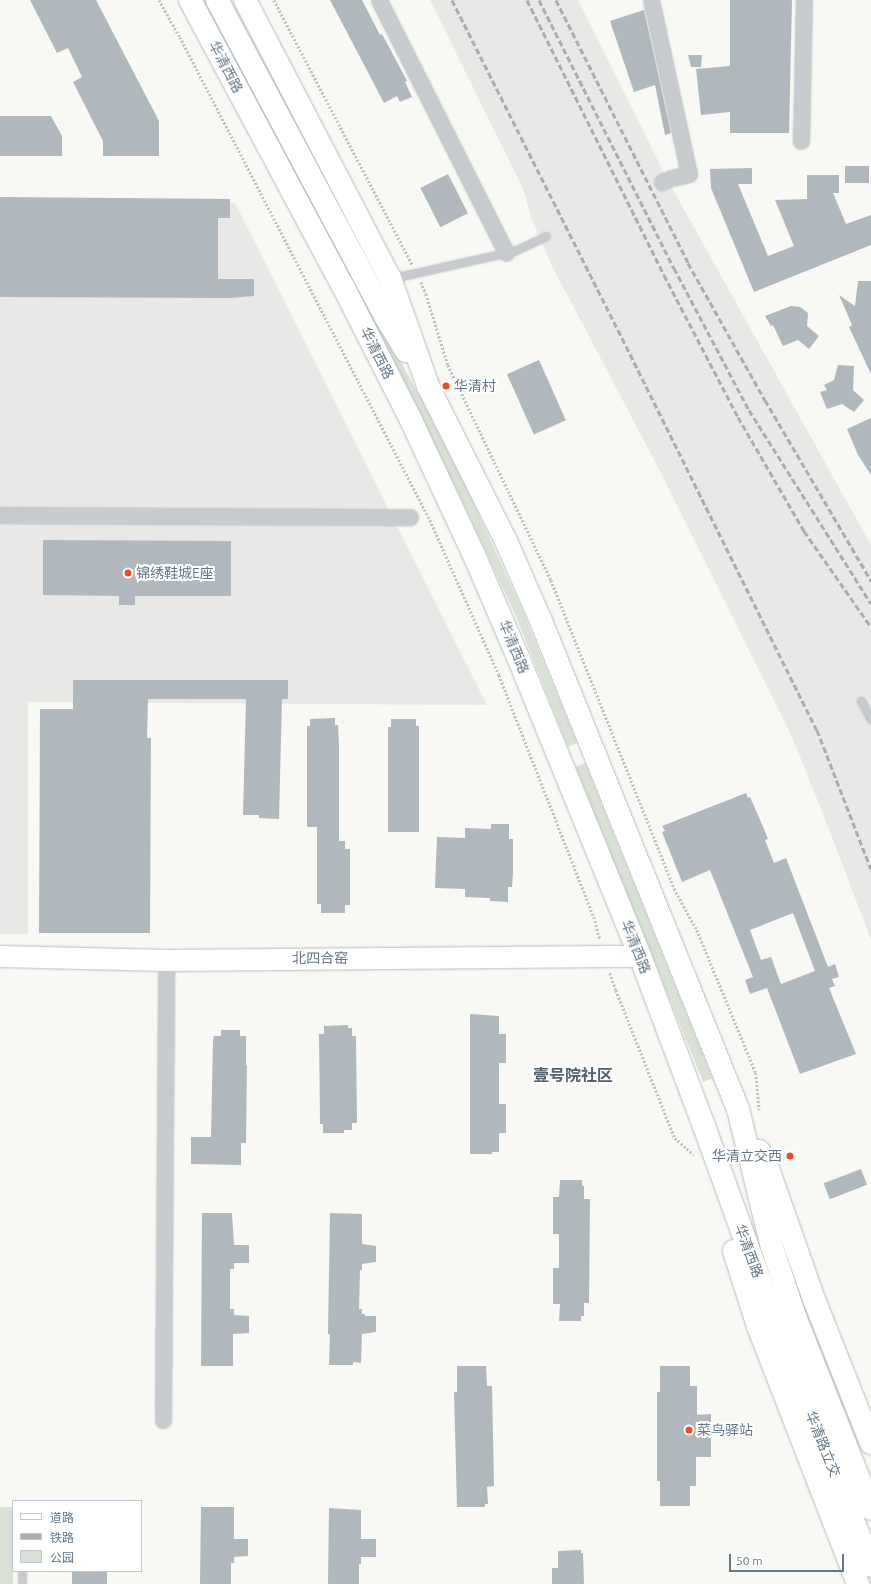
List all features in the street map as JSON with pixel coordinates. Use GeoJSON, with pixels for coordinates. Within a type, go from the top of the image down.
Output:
{"type":"FeatureCollection","features":[{"type":"Feature","properties":{"kind":"main road","name":"华清西路"},"geometry":{"type":"LineString","coordinates":[[190,0],[343,286],[411,420],[474,555],[518,656],[640,956],[704,1126],[775,1322]]}},
{"type":"Feature","properties":{"kind":"main road"},"geometry":{"type":"LineString","coordinates":[[217,0],[385,316],[428,386]]}},
{"type":"Feature","properties":{"kind":"main road","name":"华清西路"},"geometry":{"type":"LineString","coordinates":[[245,0],[390,278],[428,386],[506,541],[541,620],[738,1109],[772,1248],[796,1319]]}},
{"type":"Feature","properties":{"kind":"main road"},"geometry":{"type":"LineString","coordinates":[[738,1109],[767,1166],[815,1302],[871,1443]]}},
{"type":"Feature","properties":{"kind":"main road"},"geometry":{"type":"LineString","coordinates":[[704,1126],[714,1186],[758,1326],[858,1584]]}},
{"type":"Feature","properties":{"kind":"main road","name":"华清路立交"},"geometry":{"type":"LineString","coordinates":[[796,1319],[871,1509]]}},
{"type":"Feature","properties":{"kind":"main road","name":"华清路立交"},"geometry":{"type":"LineString","coordinates":[[775,1322],[871,1566]]}},
{"type":"Feature","properties":{"kind":"street"},"geometry":{"type":"LineString","coordinates":[[379,0],[506,253]]}},
{"type":"Feature","properties":{"kind":"street"},"geometry":{"type":"LineString","coordinates":[[651,0],[689,174],[662,182]]}},
{"type":"Feature","properties":{"kind":"street"},"geometry":{"type":"LineString","coordinates":[[801,141],[804,0]]}},
{"type":"Feature","properties":{"kind":"street"},"geometry":{"type":"LineString","coordinates":[[0,515],[410,517]]}},
{"type":"Feature","properties":{"kind":"street","name":"北四合窑"},"geometry":{"type":"LineString","coordinates":[[0,956],[166,960],[640,956]]}},
{"type":"Feature","properties":{"kind":"street"},"geometry":{"type":"LineString","coordinates":[[163,1420],[166,960]]}},
{"type":"Feature","properties":{"kind":"lane"},"geometry":{"type":"LineString","coordinates":[[390,278],[514,251],[546,236]]}},
{"type":"Feature","properties":{"kind":"lane"},"geometry":{"type":"LineString","coordinates":[[861,701],[871,720]]}},
{"type":"Feature","properties":{"kind":"lane"},"geometry":{"type":"LineString","coordinates":[[22,1572],[22,1584]]}},
{"type":"Feature","properties":{"kind":"path"},"geometry":{"type":"LineString","coordinates":[[159,0],[180,37],[430,520],[499,675],[594,917],[616,990],[675,1138],[712,1172]]}},
{"type":"Feature","properties":{"kind":"shaded area"},"geometry":{"type":"Polygon","coordinates":[[[430,0],[578,0],[666,177],[871,545],[871,940],[793,739],[660,471],[551,264],[531,217],[524,191],[430,0]]]}},
{"type":"Feature","properties":{"kind":"shaded area"},"geometry":{"type":"Polygon","coordinates":[[[0,197],[235,203],[487,705],[28,702],[28,934],[0,934],[0,197]]]}},
{"type":"Feature","properties":{"kind":"green space"},"geometry":{"type":"Polygon","coordinates":[[[204,0],[210,0],[464,482],[524,614],[577,743],[568,747],[516,616],[456,488],[204,0]]]}},
{"type":"Feature","properties":{"kind":"green space"},"geometry":{"type":"Polygon","coordinates":[[[585,763],[712,1078],[703,1082],[576,767],[585,763]]]}},
{"type":"Feature","properties":{"kind":"green space"},"geometry":{"type":"Polygon","coordinates":[[[0,1507],[12,1507],[13,1584],[0,1584],[0,1507]]]}},
{"type":"Feature","properties":{"kind":"building"},"geometry":{"type":"Polygon","coordinates":[[[30,0],[96,0],[159,121],[159,156],[103,156],[103,141],[73,82],[82,77],[68,48],[57,53],[30,0]]]}},
{"type":"Feature","properties":{"kind":"building"},"geometry":{"type":"Polygon","coordinates":[[[330,0],[362,0],[380,35],[382,34],[407,81],[405,82],[412,97],[400,102],[397,96],[384,103],[330,0]]]}},
{"type":"Feature","properties":{"kind":"building"},"geometry":{"type":"Polygon","coordinates":[[[730,0],[792,0],[789,133],[730,133],[730,112],[701,115],[696,69],[730,66],[730,0]]]}},
{"type":"Feature","properties":{"kind":"building"},"geometry":{"type":"Polygon","coordinates":[[[644,10],[671,133],[665,135],[655,85],[634,92],[610,21],[644,10]]]}},
{"type":"Feature","properties":{"kind":"building"},"geometry":{"type":"Polygon","coordinates":[[[688,55],[702,55],[701,67],[691,67],[688,55]]]}},
{"type":"Feature","properties":{"kind":"building"},"geometry":{"type":"Polygon","coordinates":[[[0,116],[51,116],[62,136],[62,156],[0,156],[0,116]]]}},
{"type":"Feature","properties":{"kind":"building"},"geometry":{"type":"Polygon","coordinates":[[[845,166],[869,166],[869,183],[845,183],[845,166]]]}},
{"type":"Feature","properties":{"kind":"building"},"geometry":{"type":"Polygon","coordinates":[[[752,168],[752,184],[738,184],[768,256],[794,246],[775,200],[807,199],[807,175],[839,175],[839,193],[833,193],[846,224],[871,215],[871,245],[754,292],[711,188],[710,169],[752,168]]]}},
{"type":"Feature","properties":{"kind":"building"},"geometry":{"type":"Polygon","coordinates":[[[448,174],[468,213],[440,227],[420,188],[448,174]]]}},
{"type":"Feature","properties":{"kind":"building"},"geometry":{"type":"Polygon","coordinates":[[[0,197],[230,199],[230,218],[218,218],[218,279],[254,279],[254,296],[230,298],[0,297],[0,197]]]}},
{"type":"Feature","properties":{"kind":"building"},"geometry":{"type":"Polygon","coordinates":[[[858,281],[871,281],[871,374],[849,327],[852,325],[839,295],[855,306],[858,281]]]}},
{"type":"Feature","properties":{"kind":"building"},"geometry":{"type":"Polygon","coordinates":[[[791,306],[800,307],[808,313],[807,326],[819,336],[809,349],[798,340],[783,346],[773,325],[771,326],[765,316],[791,306]]]}},
{"type":"Feature","properties":{"kind":"building"},"geometry":{"type":"Polygon","coordinates":[[[539,360],[566,420],[534,435],[507,374],[539,360]]]}},
{"type":"Feature","properties":{"kind":"building"},"geometry":{"type":"Polygon","coordinates":[[[838,365],[854,366],[853,390],[864,400],[854,412],[842,404],[827,409],[820,392],[827,390],[824,385],[834,380],[838,365]]]}},
{"type":"Feature","properties":{"kind":"building"},"geometry":{"type":"Polygon","coordinates":[[[871,418],[871,475],[858,455],[847,429],[871,418]]]}},
{"type":"Feature","properties":{"kind":"building"},"geometry":{"type":"Polygon","coordinates":[[[43,540],[231,541],[231,596],[135,596],[135,605],[119,605],[119,596],[43,595],[43,540]]]}},
{"type":"Feature","properties":{"kind":"building"},"geometry":{"type":"Polygon","coordinates":[[[73,680],[288,680],[288,699],[282,699],[279,819],[259,818],[259,815],[243,815],[246,699],[148,699],[147,738],[151,738],[150,933],[39,933],[40,709],[73,709],[73,680]]]}},
{"type":"Feature","properties":{"kind":"building"},"geometry":{"type":"Polygon","coordinates":[[[335,718],[335,725],[338,725],[339,745],[339,841],[345,841],[345,849],[350,849],[350,905],[345,905],[345,913],[321,913],[321,904],[317,904],[317,827],[307,827],[307,726],[310,726],[310,719],[335,718]]]}},
{"type":"Feature","properties":{"kind":"building"},"geometry":{"type":"Polygon","coordinates":[[[391,719],[416,719],[416,726],[419,726],[419,832],[388,832],[388,727],[391,727],[391,719]]]}},
{"type":"Feature","properties":{"kind":"building"},"geometry":{"type":"Polygon","coordinates":[[[746,793],[748,798],[750,797],[768,839],[765,840],[774,863],[786,858],[828,967],[835,964],[839,977],[832,979],[835,986],[829,988],[856,1054],[800,1074],[767,988],[750,994],[745,980],[753,977],[710,870],[682,882],[662,832],[665,831],[662,826],[746,793]],[[793,913],[750,930],[761,960],[771,957],[781,984],[815,971],[793,913]]]}},
{"type":"Feature","properties":{"kind":"building"},"geometry":{"type":"Polygon","coordinates":[[[491,824],[509,824],[509,839],[513,839],[512,887],[508,887],[508,902],[490,901],[490,898],[465,897],[465,889],[435,888],[437,837],[465,838],[465,828],[491,829],[491,824]]]}},
{"type":"Feature","properties":{"kind":"building"},"geometry":{"type":"Polygon","coordinates":[[[470,1014],[499,1016],[499,1034],[506,1034],[506,1063],[499,1063],[499,1104],[506,1104],[506,1133],[499,1133],[499,1152],[492,1152],[492,1154],[470,1154],[470,1014]]]}},
{"type":"Feature","properties":{"kind":"building"},"geometry":{"type":"Polygon","coordinates":[[[348,1025],[348,1028],[352,1028],[352,1036],[356,1036],[357,1123],[352,1123],[352,1130],[344,1130],[344,1133],[323,1133],[323,1124],[320,1124],[319,1034],[324,1034],[324,1026],[348,1025]]]}},
{"type":"Feature","properties":{"kind":"building"},"geometry":{"type":"Polygon","coordinates":[[[221,1030],[240,1030],[240,1036],[246,1036],[246,1143],[241,1143],[241,1165],[191,1164],[191,1137],[211,1137],[213,1041],[214,1036],[221,1036],[221,1030]]]}},
{"type":"Feature","properties":{"kind":"building"},"geometry":{"type":"Polygon","coordinates":[[[861,1169],[867,1185],[830,1199],[824,1183],[861,1169]]]}},
{"type":"Feature","properties":{"kind":"building"},"geometry":{"type":"Polygon","coordinates":[[[560,1180],[582,1180],[582,1186],[584,1186],[584,1199],[590,1199],[589,1303],[584,1303],[584,1316],[581,1316],[581,1321],[559,1321],[560,1304],[553,1304],[553,1268],[559,1268],[559,1234],[553,1234],[553,1197],[559,1197],[560,1180]]]}},
{"type":"Feature","properties":{"kind":"building"},"geometry":{"type":"Polygon","coordinates":[[[202,1213],[232,1213],[234,1245],[249,1245],[249,1263],[234,1263],[234,1269],[230,1269],[230,1309],[234,1309],[234,1315],[249,1316],[249,1333],[233,1334],[233,1366],[201,1366],[202,1213]]]}},
{"type":"Feature","properties":{"kind":"building"},"geometry":{"type":"Polygon","coordinates":[[[330,1213],[362,1214],[362,1244],[376,1246],[376,1262],[362,1264],[362,1270],[360,1270],[359,1309],[362,1309],[362,1314],[365,1314],[365,1316],[376,1316],[376,1332],[362,1334],[361,1363],[353,1362],[353,1365],[329,1365],[330,1334],[328,1334],[330,1213]]]}},
{"type":"Feature","properties":{"kind":"building"},"geometry":{"type":"Polygon","coordinates":[[[457,1366],[486,1366],[487,1386],[492,1386],[494,1486],[487,1487],[488,1504],[485,1504],[485,1507],[457,1507],[454,1392],[457,1392],[457,1366]]]}},
{"type":"Feature","properties":{"kind":"building"},"geometry":{"type":"Polygon","coordinates":[[[660,1366],[690,1366],[690,1386],[697,1386],[697,1415],[711,1414],[711,1457],[696,1457],[696,1486],[690,1486],[690,1506],[660,1506],[660,1481],[657,1481],[657,1392],[660,1392],[660,1366]]]}},
{"type":"Feature","properties":{"kind":"building"},"geometry":{"type":"Polygon","coordinates":[[[201,1507],[234,1507],[234,1539],[248,1539],[248,1556],[234,1557],[234,1563],[231,1563],[231,1584],[200,1584],[201,1507]]]}},
{"type":"Feature","properties":{"kind":"building"},"geometry":{"type":"Polygon","coordinates":[[[329,1508],[361,1510],[361,1539],[376,1539],[376,1557],[361,1557],[361,1564],[359,1564],[359,1584],[328,1584],[329,1508]]]}},
{"type":"Feature","properties":{"kind":"building"},"geometry":{"type":"Polygon","coordinates":[[[581,1550],[581,1553],[583,1553],[584,1584],[552,1584],[552,1568],[558,1568],[558,1551],[581,1550]]]}},
{"type":"Feature","properties":{"kind":"building"},"geometry":{"type":"Polygon","coordinates":[[[72,1572],[107,1572],[107,1584],[72,1584],[72,1572]]]}},
{"type":"Feature","properties":{"kind":"railway"},"geometry":{"type":"LineString","coordinates":[[452,0],[817,730],[871,869]]}},
{"type":"Feature","properties":{"kind":"railway"},"geometry":{"type":"LineString","coordinates":[[527,0],[664,275],[738,417],[804,531],[871,627]]}},
{"type":"Feature","properties":{"kind":"railway"},"geometry":{"type":"LineString","coordinates":[[539,0],[674,268],[749,410],[871,604]]}},
{"type":"Feature","properties":{"kind":"railway"},"geometry":{"type":"LineString","coordinates":[[556,0],[688,263],[765,400],[871,581]]}},
{"type":"Feature","properties":{"kind":"place","name":"华清村"},"geometry":{"type":"Point","coordinates":[446,386]}},
{"type":"Feature","properties":{"kind":"place","name":"锦绣鞋城E座"},"geometry":{"type":"Point","coordinates":[128,573]}},
{"type":"Feature","properties":{"kind":"place","name":"华清立交西"},"geometry":{"type":"Point","coordinates":[790,1156]}},
{"type":"Feature","properties":{"kind":"place","name":"菜鸟驿站"},"geometry":{"type":"Point","coordinates":[689,1430]}},
{"type":"Feature","properties":{"kind":"district","name":"壹号院社区"},"geometry":{"type":"Point","coordinates":[573,1075]}}]}
